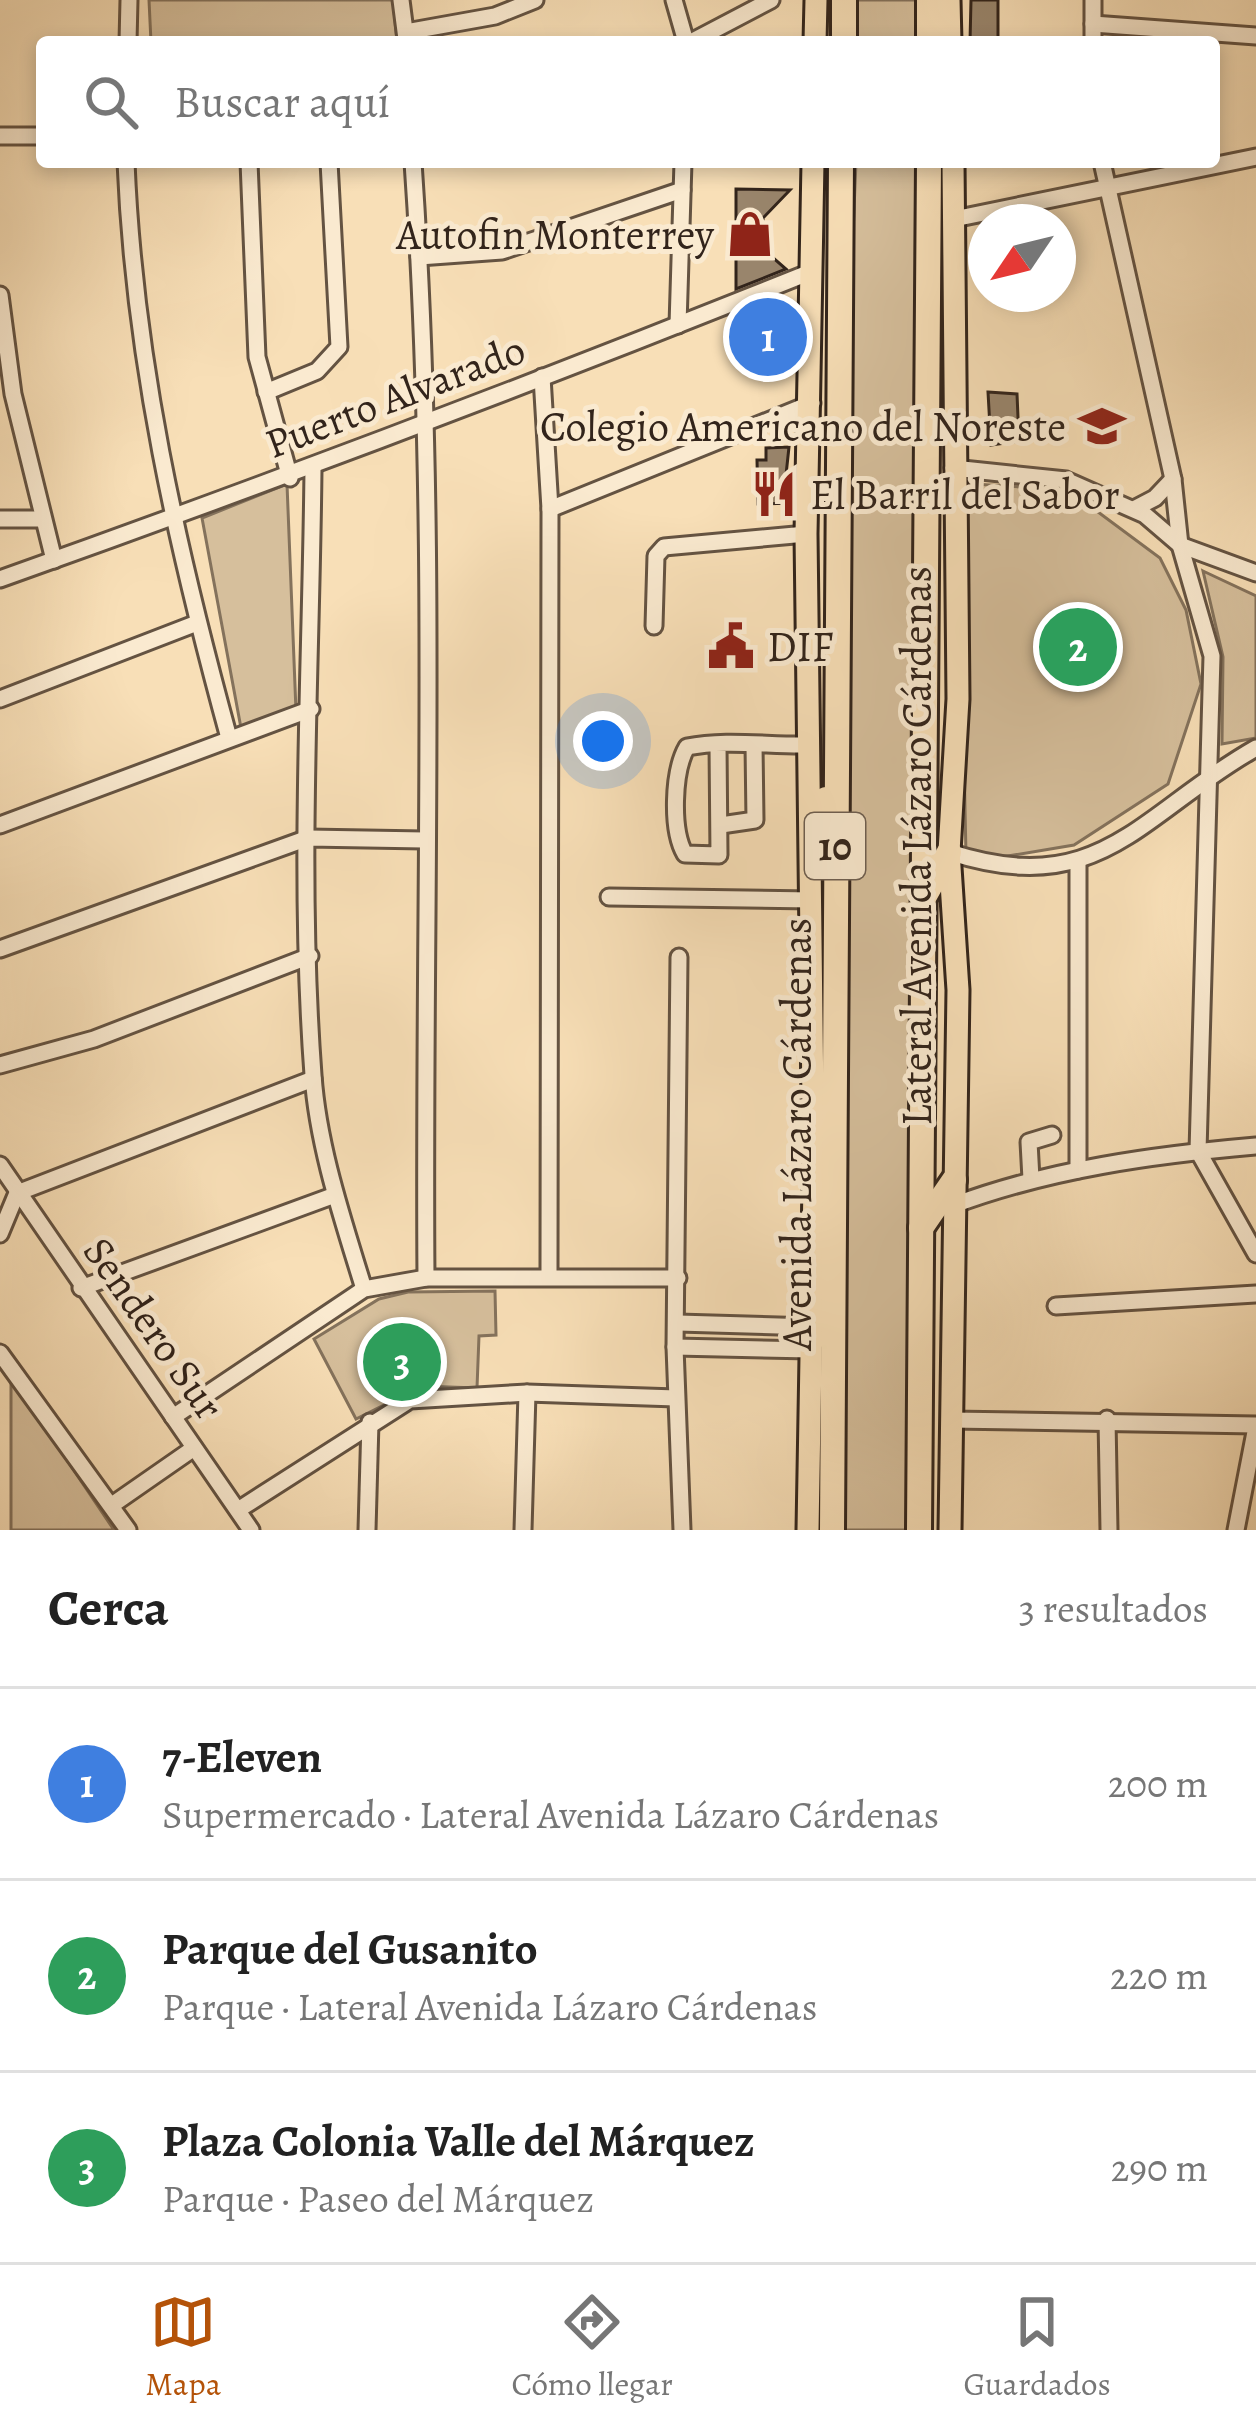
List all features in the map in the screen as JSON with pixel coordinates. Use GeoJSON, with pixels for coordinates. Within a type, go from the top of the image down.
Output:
{"type":"FeatureCollection","features":[{"type":"Feature","properties":{"kind":"highway"},"geometry":{"type":"LineString","coordinates":[[844,0],[844,36]]}},
{"type":"Feature","properties":{"kind":"highway"},"geometry":{"type":"LineString","coordinates":[[929,0],[929,36]]}},
{"type":"Feature","properties":{"kind":"highway","name":"Avenida Lázaro Cárdenas"},"geometry":{"type":"LineString","coordinates":[[832,1530],[833,768],[841,529],[841,168]]}},
{"type":"Feature","properties":{"kind":"highway","name":"10"},"geometry":{"type":"LineString","coordinates":[[919,1530],[929,168]]}},
{"type":"Feature","properties":{"kind":"highway"},"geometry":{"type":"LineString","coordinates":[[812,858],[833,768]]}},
{"type":"Feature","properties":{"kind":"highway"},"geometry":{"type":"LineString","coordinates":[[922,901],[949,852]]}},
{"type":"Feature","properties":{"kind":"highway"},"geometry":{"type":"LineString","coordinates":[[921,1228],[954,1192]]}},
{"type":"Feature","properties":{"kind":"highway"},"geometry":{"type":"LineString","coordinates":[[812,1285],[834,1373],[834,1398]]}},
{"type":"Feature","properties":{"kind":"main road"},"geometry":{"type":"LineString","coordinates":[[815,36],[816,0]]}},
{"type":"Feature","properties":{"kind":"main road"},"geometry":{"type":"LineString","coordinates":[[949,0],[950,36]]}},
{"type":"Feature","properties":{"kind":"main road"},"geometry":{"type":"LineString","coordinates":[[808,1530],[813,900],[806,534],[813,168]]}},
{"type":"Feature","properties":{"kind":"main road","name":"Lateral Avenida Lázaro Cárdenas"},"geometry":{"type":"LineString","coordinates":[[950,1530],[958,990],[949,852],[957,769],[953,168]]}},
{"type":"Feature","properties":{"kind":"street"},"geometry":{"type":"LineString","coordinates":[[128,36],[129,0]]}},
{"type":"Feature","properties":{"kind":"street"},"geometry":{"type":"LineString","coordinates":[[401,0],[406,36]]}},
{"type":"Feature","properties":{"kind":"street"},"geometry":{"type":"LineString","coordinates":[[410,36],[495,16],[535,0]]}},
{"type":"Feature","properties":{"kind":"street"},"geometry":{"type":"LineString","coordinates":[[674,0],[686,36]]}},
{"type":"Feature","properties":{"kind":"street"},"geometry":{"type":"LineString","coordinates":[[700,36],[771,0]]}},
{"type":"Feature","properties":{"kind":"street"},"geometry":{"type":"LineString","coordinates":[[1093,0],[1093,33],[1256,36]]}},
{"type":"Feature","properties":{"kind":"street"},"geometry":{"type":"LineString","coordinates":[[0,136],[36,136]]}},
{"type":"Feature","properties":{"kind":"street"},"geometry":{"type":"LineString","coordinates":[[1220,165],[1256,158]]}},
{"type":"Feature","properties":{"kind":"street"},"geometry":{"type":"LineString","coordinates":[[126,168],[138,338],[171,515],[229,738]]}},
{"type":"Feature","properties":{"kind":"street"},"geometry":{"type":"LineString","coordinates":[[249,168],[257,357],[290,478]]}},
{"type":"Feature","properties":{"kind":"street"},"geometry":{"type":"LineString","coordinates":[[266,392],[317,371],[339,347],[329,168]]}},
{"type":"Feature","properties":{"kind":"street"},"geometry":{"type":"LineString","coordinates":[[412,168],[430,563],[424,841],[426,1278]]}},
{"type":"Feature","properties":{"kind":"street"},"geometry":{"type":"LineString","coordinates":[[678,325],[683,168]]}},
{"type":"Feature","properties":{"kind":"street"},"geometry":{"type":"LineString","coordinates":[[1103,168],[1173,479],[1180,544],[1212,656],[1198,1151],[1256,1254]]}},
{"type":"Feature","properties":{"kind":"street"},"geometry":{"type":"LineString","coordinates":[[954,219],[1204,168]]}},
{"type":"Feature","properties":{"kind":"street"},"geometry":{"type":"LineString","coordinates":[[419,257],[502,251],[682,190]]}},
{"type":"Feature","properties":{"kind":"street","name":"Puerto Alvarado"},"geometry":{"type":"LineString","coordinates":[[0,579],[171,515],[290,478],[813,271]]}},
{"type":"Feature","properties":{"kind":"street"},"geometry":{"type":"LineString","coordinates":[[0,295],[7,394],[54,560]]}},
{"type":"Feature","properties":{"kind":"street"},"geometry":{"type":"LineString","coordinates":[[542,377],[550,508],[549,1276]]}},
{"type":"Feature","properties":{"kind":"street"},"geometry":{"type":"LineString","coordinates":[[550,508],[812,403]]}},
{"type":"Feature","properties":{"kind":"street"},"geometry":{"type":"LineString","coordinates":[[953,468],[1066,480],[1134,509],[1180,544],[1256,573]]}},
{"type":"Feature","properties":{"kind":"street"},"geometry":{"type":"LineString","coordinates":[[313,469],[308,838],[313,1079],[335,1196],[364,1289]]}},
{"type":"Feature","properties":{"kind":"street"},"geometry":{"type":"LineString","coordinates":[[1134,509],[1156,498],[1173,479]]}},
{"type":"Feature","properties":{"kind":"street"},"geometry":{"type":"LineString","coordinates":[[0,519],[43,519]]}},
{"type":"Feature","properties":{"kind":"street"},"geometry":{"type":"LineString","coordinates":[[654,626],[656,556],[664,547],[806,534]]}},
{"type":"Feature","properties":{"kind":"street"},"geometry":{"type":"LineString","coordinates":[[0,699],[197,623]]}},
{"type":"Feature","properties":{"kind":"street"},"geometry":{"type":"LineString","coordinates":[[0,825],[311,709]]}},
{"type":"Feature","properties":{"kind":"street"},"geometry":{"type":"LineString","coordinates":[[718,745],[719,855],[686,854],[680,848],[678,782],[683,751],[718,745],[808,746]]}},
{"type":"Feature","properties":{"kind":"street"},"geometry":{"type":"LineString","coordinates":[[722,826],[755,820],[754,745]]}},
{"type":"Feature","properties":{"kind":"street"},"geometry":{"type":"LineString","coordinates":[[949,852],[992,866],[1078,864],[1256,748]]}},
{"type":"Feature","properties":{"kind":"street"},"geometry":{"type":"LineString","coordinates":[[0,949],[308,838],[424,841]]}},
{"type":"Feature","properties":{"kind":"street"},"geometry":{"type":"LineString","coordinates":[[1078,864],[1078,1170]]}},
{"type":"Feature","properties":{"kind":"street"},"geometry":{"type":"LineString","coordinates":[[610,897],[813,900]]}},
{"type":"Feature","properties":{"kind":"street"},"geometry":{"type":"LineString","coordinates":[[0,1064],[94,1039],[310,956]]}},
{"type":"Feature","properties":{"kind":"street"},"geometry":{"type":"LineString","coordinates":[[679,957],[675,1347],[682,1530]]}},
{"type":"Feature","properties":{"kind":"street"},"geometry":{"type":"LineString","coordinates":[[0,1234],[17,1193],[313,1079]]}},
{"type":"Feature","properties":{"kind":"street"},"geometry":{"type":"LineString","coordinates":[[1031,1179],[1029,1142],[1052,1135]]}},
{"type":"Feature","properties":{"kind":"street"},"geometry":{"type":"LineString","coordinates":[[954,1192],[1198,1151],[1256,1146]]}},
{"type":"Feature","properties":{"kind":"street","name":"Sendero Sur"},"geometry":{"type":"LineString","coordinates":[[0,1165],[251,1530]]}},
{"type":"Feature","properties":{"kind":"street"},"geometry":{"type":"LineString","coordinates":[[81,1288],[335,1196]]}},
{"type":"Feature","properties":{"kind":"street"},"geometry":{"type":"LineString","coordinates":[[173,1417],[364,1289],[426,1278],[678,1278]]}},
{"type":"Feature","properties":{"kind":"street"},"geometry":{"type":"LineString","coordinates":[[1056,1306],[1256,1294]]}},
{"type":"Feature","properties":{"kind":"street"},"geometry":{"type":"LineString","coordinates":[[678,1323],[812,1327]]}},
{"type":"Feature","properties":{"kind":"street"},"geometry":{"type":"LineString","coordinates":[[675,1347],[811,1350]]}},
{"type":"Feature","properties":{"kind":"street"},"geometry":{"type":"LineString","coordinates":[[0,1353],[128,1530]]}},
{"type":"Feature","properties":{"kind":"street"},"geometry":{"type":"LineString","coordinates":[[238,1510],[396,1404],[423,1397],[527,1393],[676,1398]]}},
{"type":"Feature","properties":{"kind":"street"},"geometry":{"type":"LineString","coordinates":[[523,1530],[527,1393]]}},
{"type":"Feature","properties":{"kind":"street"},"geometry":{"type":"LineString","coordinates":[[950,1420],[1107,1419],[1256,1426],[1236,1530]]}},
{"type":"Feature","properties":{"kind":"street"},"geometry":{"type":"LineString","coordinates":[[1107,1419],[1109,1530]]}},
{"type":"Feature","properties":{"kind":"street"},"geometry":{"type":"LineString","coordinates":[[367,1530],[370,1422]]}},
{"type":"Feature","properties":{"kind":"street"},"geometry":{"type":"LineString","coordinates":[[112,1505],[194,1448]]}},
{"type":"Feature","properties":{"kind":"shaded area"},"geometry":{"type":"Polygon","coordinates":[[[149,0],[393,0],[396,36],[151,36],[149,0]]]}},
{"type":"Feature","properties":{"kind":"shaded area"},"geometry":{"type":"Polygon","coordinates":[[[855,0],[926,0],[926,36],[856,36],[855,0]]]}},
{"type":"Feature","properties":{"kind":"shaded area"},"geometry":{"type":"Polygon","coordinates":[[[856,168],[926,168],[912,1530],[830,1530],[846,401],[856,168]]]}},
{"type":"Feature","properties":{"kind":"shaded area"},"geometry":{"type":"Polygon","coordinates":[[[958,483],[1038,488],[1094,509],[1160,558],[1186,610],[1201,684],[1168,784],[1074,845],[990,859],[966,855],[958,483]]]}},
{"type":"Feature","properties":{"kind":"shaded area"},"geometry":{"type":"Polygon","coordinates":[[[287,484],[296,711],[241,728],[202,518],[287,484]]]}},
{"type":"Feature","properties":{"kind":"shaded area"},"geometry":{"type":"Polygon","coordinates":[[[1203,571],[1256,596],[1256,738],[1222,744],[1223,657],[1203,571]]]}},
{"type":"Feature","properties":{"kind":"shaded area"},"geometry":{"type":"Polygon","coordinates":[[[495,1291],[496,1335],[479,1336],[477,1388],[422,1386],[356,1419],[314,1339],[379,1299],[408,1292],[495,1291]]]}},
{"type":"Feature","properties":{"kind":"shaded area"},"geometry":{"type":"Polygon","coordinates":[[[11,1377],[114,1530],[11,1530],[11,1377]]]}},
{"type":"Feature","properties":{"kind":"building"},"geometry":{"type":"Polygon","coordinates":[[[971,0],[998,0],[998,36],[970,36],[971,0]]]}},
{"type":"Feature","properties":{"kind":"building","name":"Autofin Monterrey"},"geometry":{"type":"Polygon","coordinates":[[[736,189],[790,190],[763,218],[763,249],[786,269],[736,289],[736,189]]]}},
{"type":"Feature","properties":{"kind":"building"},"geometry":{"type":"Polygon","coordinates":[[[772,316],[779,353],[767,357],[754,322],[772,316]]]}},
{"type":"Feature","properties":{"kind":"building"},"geometry":{"type":"Polygon","coordinates":[[[988,392],[1017,394],[1019,441],[991,445],[988,392]]]}},
{"type":"Feature","properties":{"kind":"building","name":"El Barril del Sabor"},"geometry":{"type":"Polygon","coordinates":[[[789,447],[785,484],[791,484],[791,503],[758,504],[757,460],[766,460],[766,448],[789,447]]]}},
{"type":"Feature","properties":{"kind":"place","name":"Autofin Monterrey"},"geometry":{"type":"Point","coordinates":[750,234]}},
{"type":"Feature","properties":{"kind":"place","name":"7-Eleven"},"geometry":{"type":"Point","coordinates":[768,337]}},
{"type":"Feature","properties":{"kind":"place","name":"Colegio Americano del Noreste"},"geometry":{"type":"Point","coordinates":[1102,426]}},
{"type":"Feature","properties":{"kind":"place","name":"El Barril del Sabor"},"geometry":{"type":"Point","coordinates":[774,494]}},
{"type":"Feature","properties":{"kind":"place","name":"DIF"},"geometry":{"type":"Point","coordinates":[731,646]}},
{"type":"Feature","properties":{"kind":"place","name":"Parque del Gusanito"},"geometry":{"type":"Point","coordinates":[1078,647]}},
{"type":"Feature","properties":{"kind":"place","name":"Plaza Colonia Valle del Márquez"},"geometry":{"type":"Point","coordinates":[402,1362]}}]}
